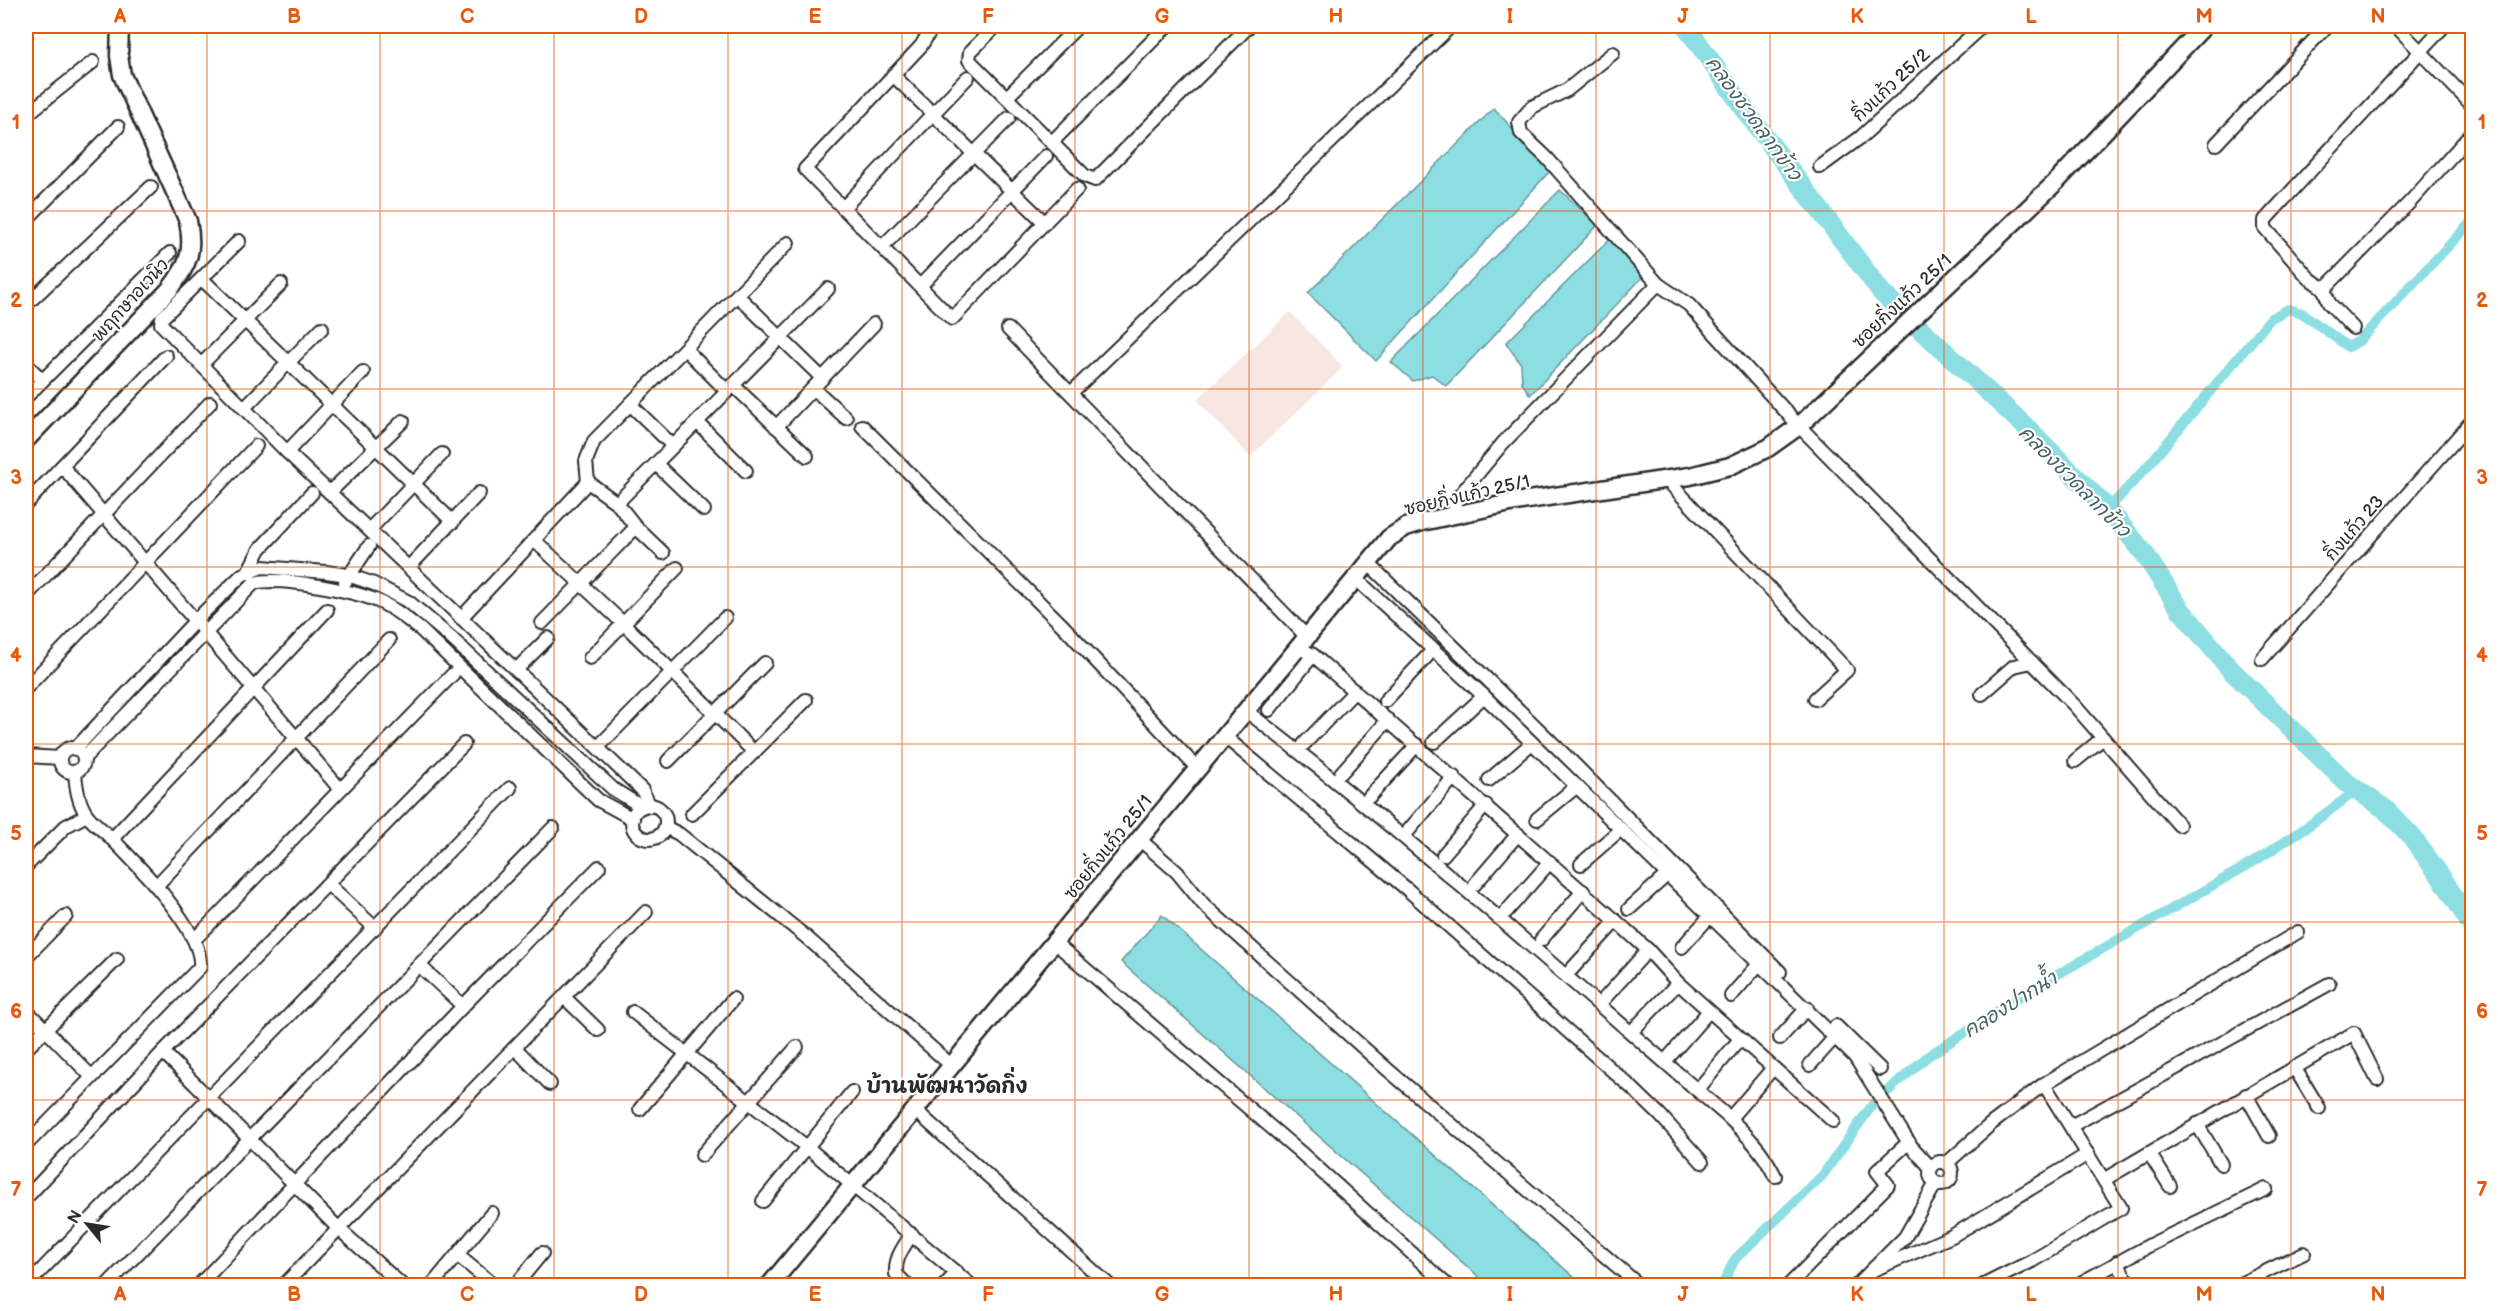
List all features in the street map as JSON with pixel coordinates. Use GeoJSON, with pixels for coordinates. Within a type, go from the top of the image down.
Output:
{"type":"FeatureCollection","features":[{"type":"Feature","properties":{"kind":"street","name":"พฤกษาอเวนิว"},"geometry":{"type":"LineString","coordinates":[[26,440],[170,289],[184,270],[190,254],[191,237],[188,220],[123,75],[119,56],[120,26]]}},
{"type":"Feature","properties":{"kind":"street"},"geometry":{"type":"LineString","coordinates":[[933,26],[921,46],[805,169],[952,318],[1077,189]]}},
{"type":"Feature","properties":{"kind":"street"},"geometry":{"type":"LineString","coordinates":[[996,26],[970,52],[969,60],[1091,180],[1098,179],[1249,26]]}},
{"type":"Feature","properties":{"kind":"street"},"geometry":{"type":"LineString","coordinates":[[1007,98],[1078,26]]}},
{"type":"Feature","properties":{"kind":"street"},"geometry":{"type":"LineString","coordinates":[[1052,142],[1167,26]]}},
{"type":"Feature","properties":{"kind":"street"},"geometry":{"type":"LineString","coordinates":[[1071,393],[1451,26]]}},
{"type":"Feature","properties":{"kind":"street","name":"กิ่งแก้ว 25/2"},"geometry":{"type":"LineString","coordinates":[[1820,167],[1862,137],[1982,26]]}},
{"type":"Feature","properties":{"kind":"street","name":"ซอยกิ่งแก้ว 25/1"},"geometry":{"type":"LineString","coordinates":[[769,1286],[1354,577],[1389,538],[1406,527],[1455,514],[1559,494],[1666,480],[1716,470],[1751,458],[1799,426],[2057,181],[2204,26]]}},
{"type":"Feature","properties":{"kind":"street"},"geometry":{"type":"LineString","coordinates":[[2216,144],[2326,26]]}},
{"type":"Feature","properties":{"kind":"street"},"geometry":{"type":"LineString","coordinates":[[2396,26],[2472,105]]}},
{"type":"Feature","properties":{"kind":"street"},"geometry":{"type":"LineString","coordinates":[[2353,328],[2330,303],[2324,289],[2309,278],[2265,228],[2265,220],[2444,26]]}},
{"type":"Feature","properties":{"kind":"street"},"geometry":{"type":"LineString","coordinates":[[1613,53],[1567,90],[1532,107],[1522,116],[1519,131],[1547,158],[1658,284],[1689,305],[1799,426],[2032,662],[2103,738],[2179,825]]}},
{"type":"Feature","properties":{"kind":"street"},"geometry":{"type":"LineString","coordinates":[[26,115],[93,62]]}},
{"type":"Feature","properties":{"kind":"street"},"geometry":{"type":"LineString","coordinates":[[893,75],[1045,223]]}},
{"type":"Feature","properties":{"kind":"street"},"geometry":{"type":"LineString","coordinates":[[843,208],[968,77]]}},
{"type":"Feature","properties":{"kind":"street"},"geometry":{"type":"LineString","coordinates":[[882,247],[1009,118]]}},
{"type":"Feature","properties":{"kind":"street"},"geometry":{"type":"LineString","coordinates":[[26,220],[118,126]]}},
{"type":"Feature","properties":{"kind":"street"},"geometry":{"type":"LineString","coordinates":[[2324,289],[2411,201],[2472,133]]}},
{"type":"Feature","properties":{"kind":"street"},"geometry":{"type":"LineString","coordinates":[[920,286],[1046,156]]}},
{"type":"Feature","properties":{"kind":"street"},"geometry":{"type":"LineString","coordinates":[[26,305],[151,187]]}},
{"type":"Feature","properties":{"kind":"street"},"geometry":{"type":"LineString","coordinates":[[239,241],[162,318],[161,324],[287,452],[642,790],[646,807]]}},
{"type":"Feature","properties":{"kind":"street"},"geometry":{"type":"LineString","coordinates":[[461,618],[588,483],[586,460],[594,441],[788,243]]}},
{"type":"Feature","properties":{"kind":"street"},"geometry":{"type":"LineString","coordinates":[[26,397],[170,254]]}},
{"type":"Feature","properties":{"kind":"street"},"geometry":{"type":"LineString","coordinates":[[202,279],[453,522]]}},
{"type":"Feature","properties":{"kind":"street"},"geometry":{"type":"LineString","coordinates":[[201,364],[281,284]]}},
{"type":"Feature","properties":{"kind":"street"},"geometry":{"type":"LineString","coordinates":[[1455,514],[1455,504],[1459,496],[1503,443],[1658,284]]}},
{"type":"Feature","properties":{"kind":"street"},"geometry":{"type":"LineString","coordinates":[[617,503],[828,289]]}},
{"type":"Feature","properties":{"kind":"street"},"geometry":{"type":"LineString","coordinates":[[738,296],[780,337],[846,418]]}},
{"type":"Feature","properties":{"kind":"street"},"geometry":{"type":"LineString","coordinates":[[776,426],[874,324]]}},
{"type":"Feature","properties":{"kind":"street"},"geometry":{"type":"LineString","coordinates":[[244,408],[322,328]]}},
{"type":"Feature","properties":{"kind":"street"},"geometry":{"type":"LineString","coordinates":[[1008,329],[1071,393],[1313,655],[1583,891],[1648,950],[1709,1011],[1833,1121]]}},
{"type":"Feature","properties":{"kind":"street"},"geometry":{"type":"LineString","coordinates":[[685,349],[776,426],[807,456]]}},
{"type":"Feature","properties":{"kind":"street"},"geometry":{"type":"LineString","coordinates":[[26,504],[166,356]]}},
{"type":"Feature","properties":{"kind":"street"},"geometry":{"type":"LineString","coordinates":[[26,364],[42,380]]}},
{"type":"Feature","properties":{"kind":"street"},"geometry":{"type":"LineString","coordinates":[[287,452],[363,372]]}},
{"type":"Feature","properties":{"kind":"street"},"geometry":{"type":"LineString","coordinates":[[26,596],[210,404]]}},
{"type":"Feature","properties":{"kind":"street"},"geometry":{"type":"LineString","coordinates":[[630,404],[674,446]]}},
{"type":"Feature","properties":{"kind":"street"},"geometry":{"type":"LineString","coordinates":[[330,492],[403,421]]}},
{"type":"Feature","properties":{"kind":"street","name":"กิ่งแก้ว 23"},"geometry":{"type":"LineString","coordinates":[[2262,658],[2472,421]]}},
{"type":"Feature","properties":{"kind":"street"},"geometry":{"type":"LineString","coordinates":[[697,422],[746,471]]}},
{"type":"Feature","properties":{"kind":"street"},"geometry":{"type":"LineString","coordinates":[[862,426],[1064,627],[1197,768]]}},
{"type":"Feature","properties":{"kind":"street"},"geometry":{"type":"LineString","coordinates":[[26,688],[256,446]]}},
{"type":"Feature","properties":{"kind":"street"},"geometry":{"type":"LineString","coordinates":[[370,529],[442,454]]}},
{"type":"Feature","properties":{"kind":"street"},"geometry":{"type":"LineString","coordinates":[[656,464],[704,510]]}},
{"type":"Feature","properties":{"kind":"street"},"geometry":{"type":"LineString","coordinates":[[62,466],[340,789]]}},
{"type":"Feature","properties":{"kind":"street"},"geometry":{"type":"LineString","coordinates":[[1666,480],[1846,670],[1815,699]]}},
{"type":"Feature","properties":{"kind":"street"},"geometry":{"type":"LineString","coordinates":[[588,483],[617,503],[636,527],[663,553]]}},
{"type":"Feature","properties":{"kind":"street"},"geometry":{"type":"LineString","coordinates":[[79,753],[195,621],[231,584],[249,570],[260,549],[312,493]]}},
{"type":"Feature","properties":{"kind":"street"},"geometry":{"type":"LineString","coordinates":[[409,567],[479,493]]}},
{"type":"Feature","properties":{"kind":"street"},"geometry":{"type":"LineString","coordinates":[[542,623],[636,527]]}},
{"type":"Feature","properties":{"kind":"street"},"geometry":{"type":"LineString","coordinates":[[534,540],[624,624],[754,752]]}},
{"type":"Feature","properties":{"kind":"street"},"geometry":{"type":"LineString","coordinates":[[342,590],[348,575],[369,546]]}},
{"type":"Feature","properties":{"kind":"street"},"geometry":{"type":"LineString","coordinates":[[1367,562],[1576,766],[1775,967],[1880,1069]]}},
{"type":"Feature","properties":{"kind":"street"},"geometry":{"type":"LineString","coordinates":[[249,570],[262,567],[348,575],[374,584],[409,602],[613,789],[646,807],[663,812],[665,827],[657,837],[645,839],[636,833],[633,819],[637,811],[646,807]]}},
{"type":"Feature","properties":{"kind":"street"},"geometry":{"type":"LineString","coordinates":[[590,658],[677,568]]}},
{"type":"Feature","properties":{"kind":"street"},"geometry":{"type":"LineString","coordinates":[[249,570],[254,583]]}},
{"type":"Feature","properties":{"kind":"street"},"geometry":{"type":"LineString","coordinates":[[1354,577],[1484,696],[1807,1008],[1855,1058],[1910,1144],[1931,1168]]}},
{"type":"Feature","properties":{"kind":"street"},"geometry":{"type":"LineString","coordinates":[[79,753],[206,634],[254,583],[289,583],[342,590],[380,602],[397,611],[421,630],[598,800],[633,819]]}},
{"type":"Feature","properties":{"kind":"street"},"geometry":{"type":"LineString","coordinates":[[112,839],[327,610]]}},
{"type":"Feature","properties":{"kind":"street"},"geometry":{"type":"LineString","coordinates":[[598,747],[725,618]]}},
{"type":"Feature","properties":{"kind":"street"},"geometry":{"type":"LineString","coordinates":[[516,670],[548,638]]}},
{"type":"Feature","properties":{"kind":"street"},"geometry":{"type":"LineString","coordinates":[[156,886],[389,640]]}},
{"type":"Feature","properties":{"kind":"street"},"geometry":{"type":"LineString","coordinates":[[1385,701],[1434,649]]}},
{"type":"Feature","properties":{"kind":"street"},"geometry":{"type":"LineString","coordinates":[[1269,710],[1313,655]]}},
{"type":"Feature","properties":{"kind":"street"},"geometry":{"type":"LineString","coordinates":[[1982,694],[2014,666],[2032,662]]}},
{"type":"Feature","properties":{"kind":"street"},"geometry":{"type":"LineString","coordinates":[[668,761],[765,663]]}},
{"type":"Feature","properties":{"kind":"street"},"geometry":{"type":"LineString","coordinates":[[471,678],[481,667]]}},
{"type":"Feature","properties":{"kind":"street"},"geometry":{"type":"LineString","coordinates":[[195,939],[453,674]]}},
{"type":"Feature","properties":{"kind":"street"},"geometry":{"type":"LineString","coordinates":[[1305,744],[1355,691]]}},
{"type":"Feature","properties":{"kind":"street"},"geometry":{"type":"LineString","coordinates":[[1434,742],[1484,696]]}},
{"type":"Feature","properties":{"kind":"street"},"geometry":{"type":"LineString","coordinates":[[692,814],[806,700]]}},
{"type":"Feature","properties":{"kind":"street"},"geometry":{"type":"LineString","coordinates":[[1245,710],[1337,781],[1428,856],[1727,1116],[1756,1143],[1767,1159],[1774,1176]]}},
{"type":"Feature","properties":{"kind":"street"},"geometry":{"type":"LineString","coordinates":[[1341,773],[1388,720]]}},
{"type":"Feature","properties":{"kind":"street"},"geometry":{"type":"LineString","coordinates":[[1224,736],[1408,890],[1632,1088],[1702,1162]]}},
{"type":"Feature","properties":{"kind":"street"},"geometry":{"type":"LineString","coordinates":[[2075,761],[2103,738]]}},
{"type":"Feature","properties":{"kind":"street"},"geometry":{"type":"LineString","coordinates":[[1489,780],[1532,743]]}},
{"type":"Feature","properties":{"kind":"street"},"geometry":{"type":"LineString","coordinates":[[26,1198],[163,1052],[464,744]]}},
{"type":"Feature","properties":{"kind":"street"},"geometry":{"type":"LineString","coordinates":[[1369,797],[1417,744]]}},
{"type":"Feature","properties":{"kind":"street"},"geometry":{"type":"LineString","coordinates":[[60,758],[66,750],[79,753]]}},
{"type":"Feature","properties":{"kind":"street"},"geometry":{"type":"LineString","coordinates":[[60,758],[63,769],[75,772],[82,767],[79,753]]}},
{"type":"Feature","properties":{"kind":"street"},"geometry":{"type":"LineString","coordinates":[[26,756],[60,758]]}},
{"type":"Feature","properties":{"kind":"street"},"geometry":{"type":"LineString","coordinates":[[577,780],[589,767]]}},
{"type":"Feature","properties":{"kind":"street"},"geometry":{"type":"LineString","coordinates":[[26,1145],[200,967],[201,958],[195,939],[156,886],[87,815],[78,798],[75,772]]}},
{"type":"Feature","properties":{"kind":"street"},"geometry":{"type":"LineString","coordinates":[[1409,830],[1454,777]]}},
{"type":"Feature","properties":{"kind":"street"},"geometry":{"type":"LineString","coordinates":[[1537,819],[1577,786]]}},
{"type":"Feature","properties":{"kind":"street"},"geometry":{"type":"LineString","coordinates":[[26,1286],[510,788]]}},
{"type":"Feature","properties":{"kind":"street"},"geometry":{"type":"LineString","coordinates":[[1443,855],[1486,805]]}},
{"type":"Feature","properties":{"kind":"street"},"geometry":{"type":"LineString","coordinates":[[26,866],[66,826],[87,815]]}},
{"type":"Feature","properties":{"kind":"street"},"geometry":{"type":"LineString","coordinates":[[665,827],[679,834],[806,937],[952,1066]]}},
{"type":"Feature","properties":{"kind":"street"},"geometry":{"type":"LineString","coordinates":[[106,1286],[553,828]]}},
{"type":"Feature","properties":{"kind":"street"},"geometry":{"type":"LineString","coordinates":[[1581,864],[1621,829]]}},
{"type":"Feature","properties":{"kind":"street"},"geometry":{"type":"LineString","coordinates":[[1475,884],[1518,834]]}},
{"type":"Feature","properties":{"kind":"street"},"geometry":{"type":"LineString","coordinates":[[1139,839],[1177,872],[1204,905],[1378,1061],[1641,1286]]}},
{"type":"Feature","properties":{"kind":"street"},"geometry":{"type":"LineString","coordinates":[[1506,912],[1550,862]]}},
{"type":"Feature","properties":{"kind":"street"},"geometry":{"type":"LineString","coordinates":[[198,1286],[463,1006],[599,867]]}},
{"type":"Feature","properties":{"kind":"street"},"geometry":{"type":"LineString","coordinates":[[1629,909],[1668,874]]}},
{"type":"Feature","properties":{"kind":"street"},"geometry":{"type":"LineString","coordinates":[[328,884],[375,928]]}},
{"type":"Feature","properties":{"kind":"street"},"geometry":{"type":"LineString","coordinates":[[1541,940],[1583,891]]}},
{"type":"Feature","properties":{"kind":"street"},"geometry":{"type":"LineString","coordinates":[[286,1285],[646,912]]}},
{"type":"Feature","properties":{"kind":"street"},"geometry":{"type":"LineString","coordinates":[[1682,947],[1711,915]]}},
{"type":"Feature","properties":{"kind":"street"},"geometry":{"type":"LineString","coordinates":[[26,957],[66,916]]}},
{"type":"Feature","properties":{"kind":"street"},"geometry":{"type":"LineString","coordinates":[[1571,970],[1616,921]]}},
{"type":"Feature","properties":{"kind":"street"},"geometry":{"type":"LineString","coordinates":[[1947,1163],[1952,1170],[1951,1178],[1944,1184],[1936,1183],[1930,1176],[1931,1168],[1938,1162],[1947,1163],[1991,1124],[2044,1084],[2298,932]]}},
{"type":"Feature","properties":{"kind":"street"},"geometry":{"type":"LineString","coordinates":[[1054,942],[1300,1152],[1448,1286]]}},
{"type":"Feature","properties":{"kind":"street"},"geometry":{"type":"LineString","coordinates":[[1604,999],[1648,950]]}},
{"type":"Feature","properties":{"kind":"street"},"geometry":{"type":"LineString","coordinates":[[26,1049],[117,959]]}},
{"type":"Feature","properties":{"kind":"street"},"geometry":{"type":"LineString","coordinates":[[1731,996],[1759,964]]}},
{"type":"Feature","properties":{"kind":"street"},"geometry":{"type":"LineString","coordinates":[[419,965],[463,1006]]}},
{"type":"Feature","properties":{"kind":"street"},"geometry":{"type":"LineString","coordinates":[[1636,1027],[1678,982]]}},
{"type":"Feature","properties":{"kind":"street"},"geometry":{"type":"LineString","coordinates":[[2071,1126],[2329,984]]}},
{"type":"Feature","properties":{"kind":"street"},"geometry":{"type":"LineString","coordinates":[[564,997],[598,1030]]}},
{"type":"Feature","properties":{"kind":"street"},"geometry":{"type":"LineString","coordinates":[[640,1109],[733,999]]}},
{"type":"Feature","properties":{"kind":"street"},"geometry":{"type":"LineString","coordinates":[[1780,1038],[1807,1008]]}},
{"type":"Feature","properties":{"kind":"street"},"geometry":{"type":"LineString","coordinates":[[26,1010],[92,1077]]}},
{"type":"Feature","properties":{"kind":"street"},"geometry":{"type":"LineString","coordinates":[[1668,1058],[1709,1011]]}},
{"type":"Feature","properties":{"kind":"street"},"geometry":{"type":"LineString","coordinates":[[633,1012],[807,1147],[972,1286]]}},
{"type":"Feature","properties":{"kind":"street"},"geometry":{"type":"LineString","coordinates":[[2105,1179],[2354,1033],[2377,1079]]}},
{"type":"Feature","properties":{"kind":"street"},"geometry":{"type":"LineString","coordinates":[[1810,1065],[1835,1037]]}},
{"type":"Feature","properties":{"kind":"street"},"geometry":{"type":"LineString","coordinates":[[1700,1087],[1740,1039]]}},
{"type":"Feature","properties":{"kind":"street"},"geometry":{"type":"LineString","coordinates":[[702,1155],[797,1047]]}},
{"type":"Feature","properties":{"kind":"street"},"geometry":{"type":"LineString","coordinates":[[514,1048],[550,1084]]}},
{"type":"Feature","properties":{"kind":"street"},"geometry":{"type":"LineString","coordinates":[[163,1052],[339,1228],[402,1286]]}},
{"type":"Feature","properties":{"kind":"street"},"geometry":{"type":"LineString","coordinates":[[2294,1067],[2319,1108]]}},
{"type":"Feature","properties":{"kind":"street"},"geometry":{"type":"LineString","coordinates":[[1732,1116],[1773,1068]]}},
{"type":"Feature","properties":{"kind":"street"},"geometry":{"type":"LineString","coordinates":[[1982,1286],[2032,1261],[2121,1208],[2044,1084]]}},
{"type":"Feature","properties":{"kind":"street"},"geometry":{"type":"LineString","coordinates":[[763,1202],[852,1092]]}},
{"type":"Feature","properties":{"kind":"street"},"geometry":{"type":"LineString","coordinates":[[2246,1095],[2269,1136]]}},
{"type":"Feature","properties":{"kind":"street"},"geometry":{"type":"LineString","coordinates":[[915,1110],[1110,1286]]}},
{"type":"Feature","properties":{"kind":"street"},"geometry":{"type":"LineString","coordinates":[[2197,1124],[2221,1164]]}},
{"type":"Feature","properties":{"kind":"street"},"geometry":{"type":"LineString","coordinates":[[1788,1286],[1888,1185],[1877,1171],[1910,1144]]}},
{"type":"Feature","properties":{"kind":"street"},"geometry":{"type":"LineString","coordinates":[[2149,1153],[2170,1186]]}},
{"type":"Feature","properties":{"kind":"street"},"geometry":{"type":"LineString","coordinates":[[1870,1271],[1952,1236],[2088,1154]]}},
{"type":"Feature","properties":{"kind":"street"},"geometry":{"type":"LineString","coordinates":[[1856,1286],[1905,1237],[1936,1183]]}},
{"type":"Feature","properties":{"kind":"street"},"geometry":{"type":"LineString","coordinates":[[2075,1286],[2117,1262],[2266,1189]]}},
{"type":"Feature","properties":{"kind":"street"},"geometry":{"type":"LineString","coordinates":[[432,1285],[492,1214]]}},
{"type":"Feature","properties":{"kind":"street"},"geometry":{"type":"LineString","coordinates":[[908,1286],[896,1274],[896,1263],[899,1253],[912,1234]]}},
{"type":"Feature","properties":{"kind":"street"},"geometry":{"type":"LineString","coordinates":[[515,1286],[542,1253]]}},
{"type":"Feature","properties":{"kind":"street"},"geometry":{"type":"LineString","coordinates":[[2236,1286],[2304,1253]]}},
{"type":"Feature","properties":{"kind":"street"},"geometry":{"type":"LineString","coordinates":[[457,1255],[495,1286]]}},
{"type":"Feature","properties":{"kind":"street"},"geometry":{"type":"LineString","coordinates":[[2117,1262],[2130,1286]]}},
{"type":"Feature","properties":{"kind":"street"},"geometry":{"type":"LineString","coordinates":[[944,1286],[957,1272]]}},
{"type":"Feature","properties":{"kind":"shaded area"},"geometry":{"type":"Polygon","coordinates":[[[1290,312],[1343,367],[1250,457],[1197,400],[1290,312]]]}},
{"type":"Feature","properties":{"kind":"water"},"geometry":{"type":"Polygon","coordinates":[[[1494,108],[1550,171],[1376,361],[1308,293],[1494,108]]]}},
{"type":"Feature","properties":{"kind":"water"},"geometry":{"type":"Polygon","coordinates":[[[1560,190],[1598,225],[1446,386],[1432,375],[1413,381],[1391,362],[1560,190]]]}},
{"type":"Feature","properties":{"kind":"water"},"geometry":{"type":"Polygon","coordinates":[[[1610,239],[1627,253],[1642,278],[1530,395],[1522,383],[1521,364],[1506,343],[1610,239]]]}},
{"type":"Feature","properties":{"kind":"water"},"geometry":{"type":"Polygon","coordinates":[[[1162,915],[1583,1285],[1488,1285],[1121,962],[1162,915]]]}},
{"type":"Feature","properties":{"kind":"waterway","name":"คลองชวดลากข้าว"},"geometry":{"type":"LineString","coordinates":[[1686,26],[1751,118],[1882,293],[2029,430],[2108,509],[2144,553],[2180,609],[2231,670],[2347,783],[2385,809],[2411,836],[2444,881],[2472,926]]}},
{"type":"Feature","properties":{"kind":"waterway"},"geometry":{"type":"LineString","coordinates":[[2108,509],[2147,467],[2271,318],[2289,309],[2302,313],[2348,347],[2359,341],[2472,221]]}},
{"type":"Feature","properties":{"kind":"waterway","name":"คลองปากน้ำ"},"geometry":{"type":"LineString","coordinates":[[1722,1286],[1735,1259],[1822,1176],[1873,1104],[1928,1056],[2036,987],[2255,861],[2357,790]]}},
{"type":"Feature","properties":{"kind":"district","name":"บ้านพัฒนาวัดกิ่ง"},"geometry":{"type":"Point","coordinates":[947,1086]}}]}
